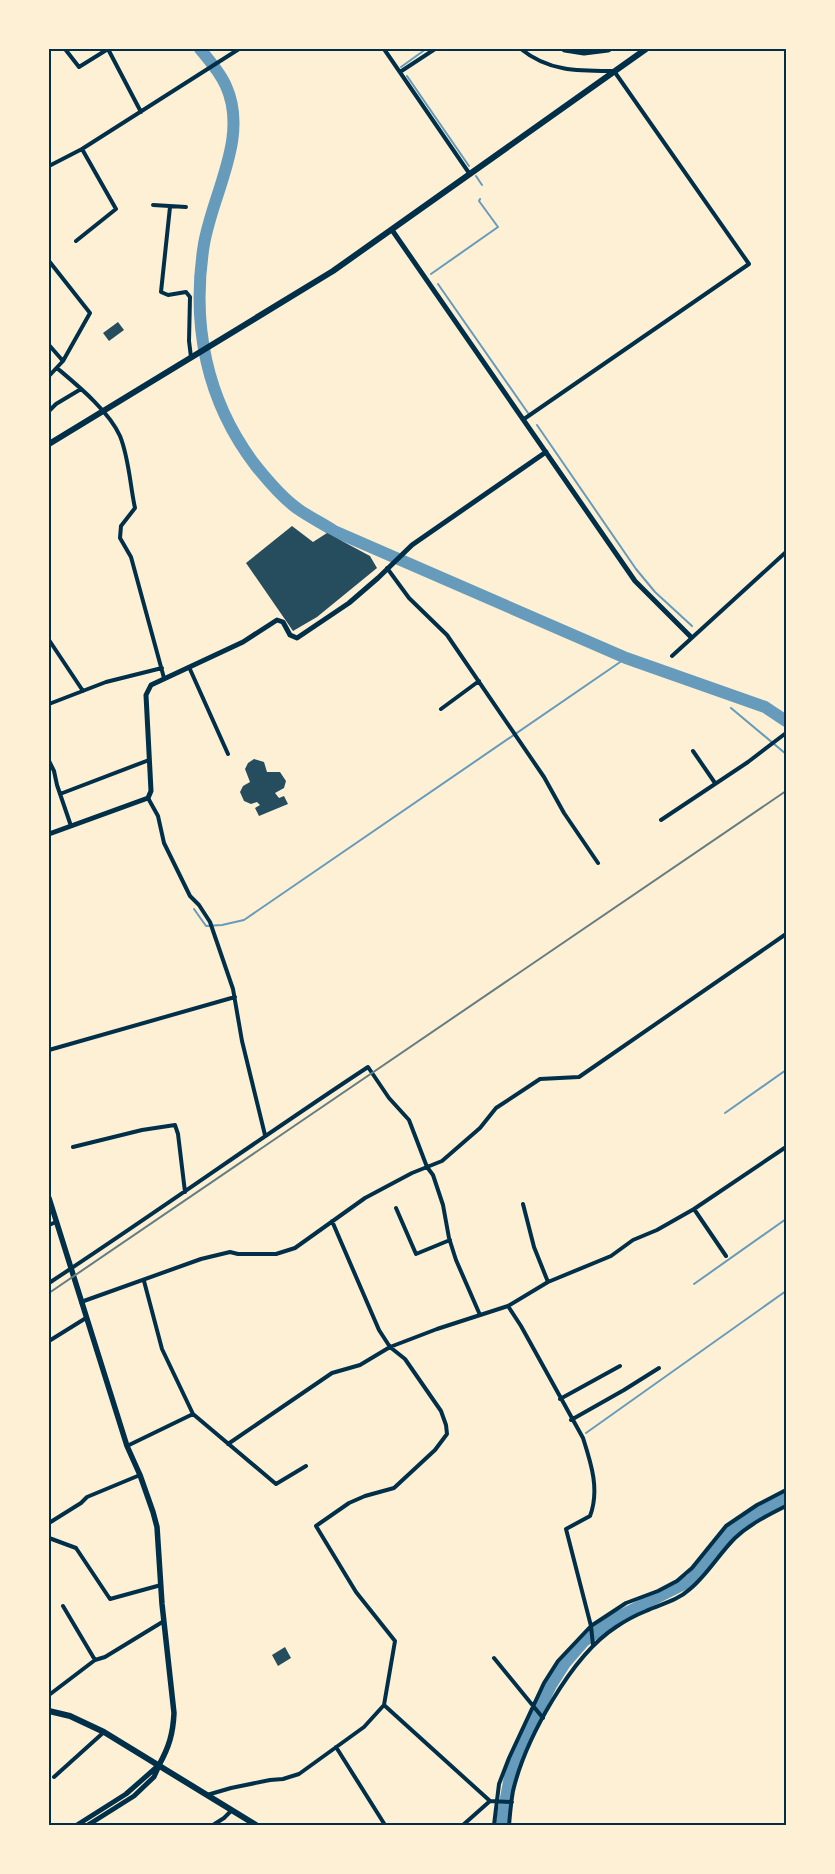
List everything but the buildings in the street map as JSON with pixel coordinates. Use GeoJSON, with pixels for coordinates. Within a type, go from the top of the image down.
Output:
{"type":"FeatureCollection","features":[{"type":"Feature","properties":{"kind":"highway"},"geometry":{"type":"LineString","coordinates":[[565,49],[589,52],[608,49]]}},
{"type":"Feature","properties":{"kind":"main road"},"geometry":{"type":"LineString","coordinates":[[49,444],[333,271],[646,49]]}},
{"type":"Feature","properties":{"kind":"main road"},"geometry":{"type":"LineString","coordinates":[[49,1200],[127,1446],[140,1475],[157,1527],[164,1621],[174,1713],[169,1747],[159,1765]]}},
{"type":"Feature","properties":{"kind":"main road"},"geometry":{"type":"LineString","coordinates":[[49,1710],[70,1716],[104,1732],[256,1825]]}},
{"type":"Feature","properties":{"kind":"street"},"geometry":{"type":"LineString","coordinates":[[65,49],[79,67],[108,49],[141,112]]}},
{"type":"Feature","properties":{"kind":"street"},"geometry":{"type":"LineString","coordinates":[[49,166],[82,149],[239,49]]}},
{"type":"Feature","properties":{"kind":"street"},"geometry":{"type":"LineString","coordinates":[[384,49],[469,173]]}},
{"type":"Feature","properties":{"kind":"street"},"geometry":{"type":"LineString","coordinates":[[400,72],[435,49]]}},
{"type":"Feature","properties":{"kind":"street"},"geometry":{"type":"LineString","coordinates":[[520,49],[541,62],[561,69],[581,72],[614,71],[749,264],[524,419]]}},
{"type":"Feature","properties":{"kind":"street"},"geometry":{"type":"LineString","coordinates":[[76,241],[116,209],[82,149]]}},
{"type":"Feature","properties":{"kind":"street"},"geometry":{"type":"LineString","coordinates":[[153,205],[186,207]]}},
{"type":"Feature","properties":{"kind":"street"},"geometry":{"type":"LineString","coordinates":[[170,207],[161,292],[168,295],[186,292],[190,297],[189,341],[194,355]]}},
{"type":"Feature","properties":{"kind":"street"},"geometry":{"type":"LineString","coordinates":[[392,230],[636,582],[691,637]]}},
{"type":"Feature","properties":{"kind":"street"},"geometry":{"type":"LineString","coordinates":[[49,260],[90,313],[63,361],[49,376]]}},
{"type":"Feature","properties":{"kind":"street"},"geometry":{"type":"LineString","coordinates":[[49,270],[53,266]]}},
{"type":"Feature","properties":{"kind":"street"},"geometry":{"type":"LineString","coordinates":[[49,346],[63,361]]}},
{"type":"Feature","properties":{"kind":"street"},"geometry":{"type":"LineString","coordinates":[[57,368],[81,389],[112,422],[123,445],[135,508],[122,526],[120,538],[131,557],[164,678]]}},
{"type":"Feature","properties":{"kind":"street"},"geometry":{"type":"LineString","coordinates":[[49,411],[56,404],[81,389]]}},
{"type":"Feature","properties":{"kind":"street"},"geometry":{"type":"LineString","coordinates":[[49,834],[148,798],[151,791],[146,695],[152,685],[243,642],[276,620],[283,622],[290,634],[297,638],[349,603],[412,545],[546,452]]}},
{"type":"Feature","properties":{"kind":"street"},"geometry":{"type":"LineString","coordinates":[[672,656],[786,552]]}},
{"type":"Feature","properties":{"kind":"street"},"geometry":{"type":"LineString","coordinates":[[387,568],[409,598],[447,635],[544,777],[564,813],[598,863]]}},
{"type":"Feature","properties":{"kind":"street"},"geometry":{"type":"LineString","coordinates":[[49,640],[83,691]]}},
{"type":"Feature","properties":{"kind":"street"},"geometry":{"type":"LineString","coordinates":[[189,667],[228,754]]}},
{"type":"Feature","properties":{"kind":"street"},"geometry":{"type":"LineString","coordinates":[[49,704],[106,682],[162,668]]}},
{"type":"Feature","properties":{"kind":"street"},"geometry":{"type":"LineString","coordinates":[[441,709],[479,680]]}},
{"type":"Feature","properties":{"kind":"street"},"geometry":{"type":"LineString","coordinates":[[661,820],[748,762],[786,733]]}},
{"type":"Feature","properties":{"kind":"street"},"geometry":{"type":"LineString","coordinates":[[693,751],[715,783]]}},
{"type":"Feature","properties":{"kind":"street"},"geometry":{"type":"LineString","coordinates":[[60,794],[149,760]]}},
{"type":"Feature","properties":{"kind":"street"},"geometry":{"type":"LineString","coordinates":[[49,761],[54,771],[71,826]]}},
{"type":"Feature","properties":{"kind":"street"},"geometry":{"type":"LineString","coordinates":[[148,798],[158,816],[164,843],[190,896],[199,905],[210,922],[235,996],[242,1041],[266,1135]]}},
{"type":"Feature","properties":{"kind":"street"},"geometry":{"type":"LineString","coordinates":[[81,1302],[201,1259],[230,1252],[238,1254],[276,1254],[295,1248],[365,1198],[442,1161],[456,1151],[480,1128],[496,1108],[516,1094],[540,1079],[580,1077],[786,934]]}},
{"type":"Feature","properties":{"kind":"street"},"geometry":{"type":"LineString","coordinates":[[49,1050],[235,996]]}},
{"type":"Feature","properties":{"kind":"street"},"geometry":{"type":"LineString","coordinates":[[49,1284],[368,1067],[389,1098],[409,1120],[427,1167],[433,1175],[443,1205],[456,1260],[480,1315]]}},
{"type":"Feature","properties":{"kind":"street"},"geometry":{"type":"LineString","coordinates":[[73,1147],[142,1130],[175,1125],[178,1134],[185,1192]]}},
{"type":"Feature","properties":{"kind":"street"},"geometry":{"type":"LineString","coordinates":[[228,1444],[332,1373],[360,1364],[390,1347],[452,1323],[508,1306],[548,1282],[611,1256],[633,1240],[657,1230],[694,1209],[786,1147]]}},
{"type":"Feature","properties":{"kind":"street"},"geometry":{"type":"LineString","coordinates":[[523,1204],[534,1247],[548,1282]]}},
{"type":"Feature","properties":{"kind":"street"},"geometry":{"type":"LineString","coordinates":[[396,1208],[416,1254],[450,1240]]}},
{"type":"Feature","properties":{"kind":"street"},"geometry":{"type":"LineString","coordinates":[[694,1209],[726,1256]]}},
{"type":"Feature","properties":{"kind":"street"},"geometry":{"type":"LineString","coordinates":[[207,1796],[232,1788],[283,1779],[299,1774],[364,1727],[384,1705],[395,1641],[356,1592],[316,1526],[349,1503],[364,1496],[394,1488],[435,1450],[447,1434],[441,1411],[405,1359],[390,1347],[379,1330],[332,1221]]}},
{"type":"Feature","properties":{"kind":"street"},"geometry":{"type":"LineString","coordinates":[[49,1225],[56,1222]]}},
{"type":"Feature","properties":{"kind":"street"},"geometry":{"type":"LineString","coordinates":[[144,1281],[162,1349],[192,1414],[276,1484],[306,1466]]}},
{"type":"Feature","properties":{"kind":"street"},"geometry":{"type":"LineString","coordinates":[[508,1306],[521,1326],[582,1438],[589,1458],[595,1488],[595,1503],[590,1516],[566,1529],[591,1626],[593,1645]]}},
{"type":"Feature","properties":{"kind":"street"},"geometry":{"type":"LineString","coordinates":[[49,1341],[86,1318]]}},
{"type":"Feature","properties":{"kind":"street"},"geometry":{"type":"LineString","coordinates":[[560,1399],[620,1366]]}},
{"type":"Feature","properties":{"kind":"street"},"geometry":{"type":"LineString","coordinates":[[571,1420],[660,1368]]}},
{"type":"Feature","properties":{"kind":"street"},"geometry":{"type":"LineString","coordinates":[[127,1446],[192,1414]]}},
{"type":"Feature","properties":{"kind":"street"},"geometry":{"type":"LineString","coordinates":[[49,1523],[82,1503],[87,1497],[140,1475]]}},
{"type":"Feature","properties":{"kind":"street"},"geometry":{"type":"LineString","coordinates":[[494,1825],[499,1784],[509,1758],[534,1705],[558,1661],[591,1626],[626,1603],[658,1591],[676,1581],[692,1568],[726,1526],[757,1505],[786,1490]]}},
{"type":"Feature","properties":{"kind":"street"},"geometry":{"type":"LineString","coordinates":[[509,1825],[512,1793],[524,1758],[543,1718],[568,1674],[593,1645],[615,1628],[639,1614],[678,1598],[698,1581],[740,1534],[758,1521],[786,1506]]}},
{"type":"Feature","properties":{"kind":"street"},"geometry":{"type":"LineString","coordinates":[[49,1538],[76,1548],[110,1599],[161,1585]]}},
{"type":"Feature","properties":{"kind":"street"},"geometry":{"type":"LineString","coordinates":[[63,1606],[95,1660]]}},
{"type":"Feature","properties":{"kind":"street"},"geometry":{"type":"LineString","coordinates":[[49,1695],[95,1660],[105,1657],[164,1621]]}},
{"type":"Feature","properties":{"kind":"street"},"geometry":{"type":"LineString","coordinates":[[494,1658],[543,1718]]}},
{"type":"Feature","properties":{"kind":"street"},"geometry":{"type":"LineString","coordinates":[[384,1705],[490,1801],[512,1802]]}},
{"type":"Feature","properties":{"kind":"street"},"geometry":{"type":"LineString","coordinates":[[54,1777],[104,1732]]}},
{"type":"Feature","properties":{"kind":"street"},"geometry":{"type":"LineString","coordinates":[[336,1748],[385,1825]]}},
{"type":"Feature","properties":{"kind":"street"},"geometry":{"type":"LineString","coordinates":[[77,1825],[126,1794],[159,1765]]}},
{"type":"Feature","properties":{"kind":"street"},"geometry":{"type":"LineString","coordinates":[[88,1825],[134,1796],[154,1777],[159,1765]]}},
{"type":"Feature","properties":{"kind":"street"},"geometry":{"type":"LineString","coordinates":[[463,1825],[490,1801]]}},
{"type":"Feature","properties":{"kind":"street"},"geometry":{"type":"LineString","coordinates":[[213,1825],[231,1811]]}},
{"type":"Feature","properties":{"kind":"waterway"},"geometry":{"type":"LineString","coordinates":[[200,49],[224,81],[232,105],[234,125],[227,165],[208,224],[200,274],[200,303],[206,361],[225,415],[239,441],[270,483],[292,505],[334,531],[626,658],[765,707],[786,721]]}},
{"type":"Feature","properties":{"kind":"waterway"},"geometry":{"type":"LineString","coordinates":[[401,67],[426,49]]}},
{"type":"Feature","properties":{"kind":"waterway"},"geometry":{"type":"LineString","coordinates":[[407,76],[469,166]]}},
{"type":"Feature","properties":{"kind":"waterway"},"geometry":{"type":"LineString","coordinates":[[476,176],[482,185]]}},
{"type":"Feature","properties":{"kind":"waterway"},"geometry":{"type":"LineString","coordinates":[[431,274],[498,227],[479,201],[480,199]]}},
{"type":"Feature","properties":{"kind":"waterway"},"geometry":{"type":"LineString","coordinates":[[438,284],[528,413]]}},
{"type":"Feature","properties":{"kind":"waterway"},"geometry":{"type":"LineString","coordinates":[[537,425],[636,569],[655,592],[692,626]]}},
{"type":"Feature","properties":{"kind":"waterway"},"geometry":{"type":"LineString","coordinates":[[194,909],[206,926],[222,925],[244,920],[626,658]]}},
{"type":"Feature","properties":{"kind":"waterway"},"geometry":{"type":"LineString","coordinates":[[731,708],[786,754]]}},
{"type":"Feature","properties":{"kind":"waterway"},"geometry":{"type":"LineString","coordinates":[[725,1113],[786,1070]]}},
{"type":"Feature","properties":{"kind":"waterway"},"geometry":{"type":"LineString","coordinates":[[694,1284],[786,1219]]}},
{"type":"Feature","properties":{"kind":"waterway"},"geometry":{"type":"LineString","coordinates":[[586,1433],[786,1291]]}},
{"type":"Feature","properties":{"kind":"waterway"},"geometry":{"type":"LineString","coordinates":[[501,1825],[511,1771],[524,1740],[551,1685],[565,1663],[584,1641],[618,1617],[692,1579],[727,1535],[749,1518],[786,1498]]}},
{"type":"Feature","properties":{"kind":"railway"},"geometry":{"type":"LineString","coordinates":[[49,1293],[786,791]]}}]}
